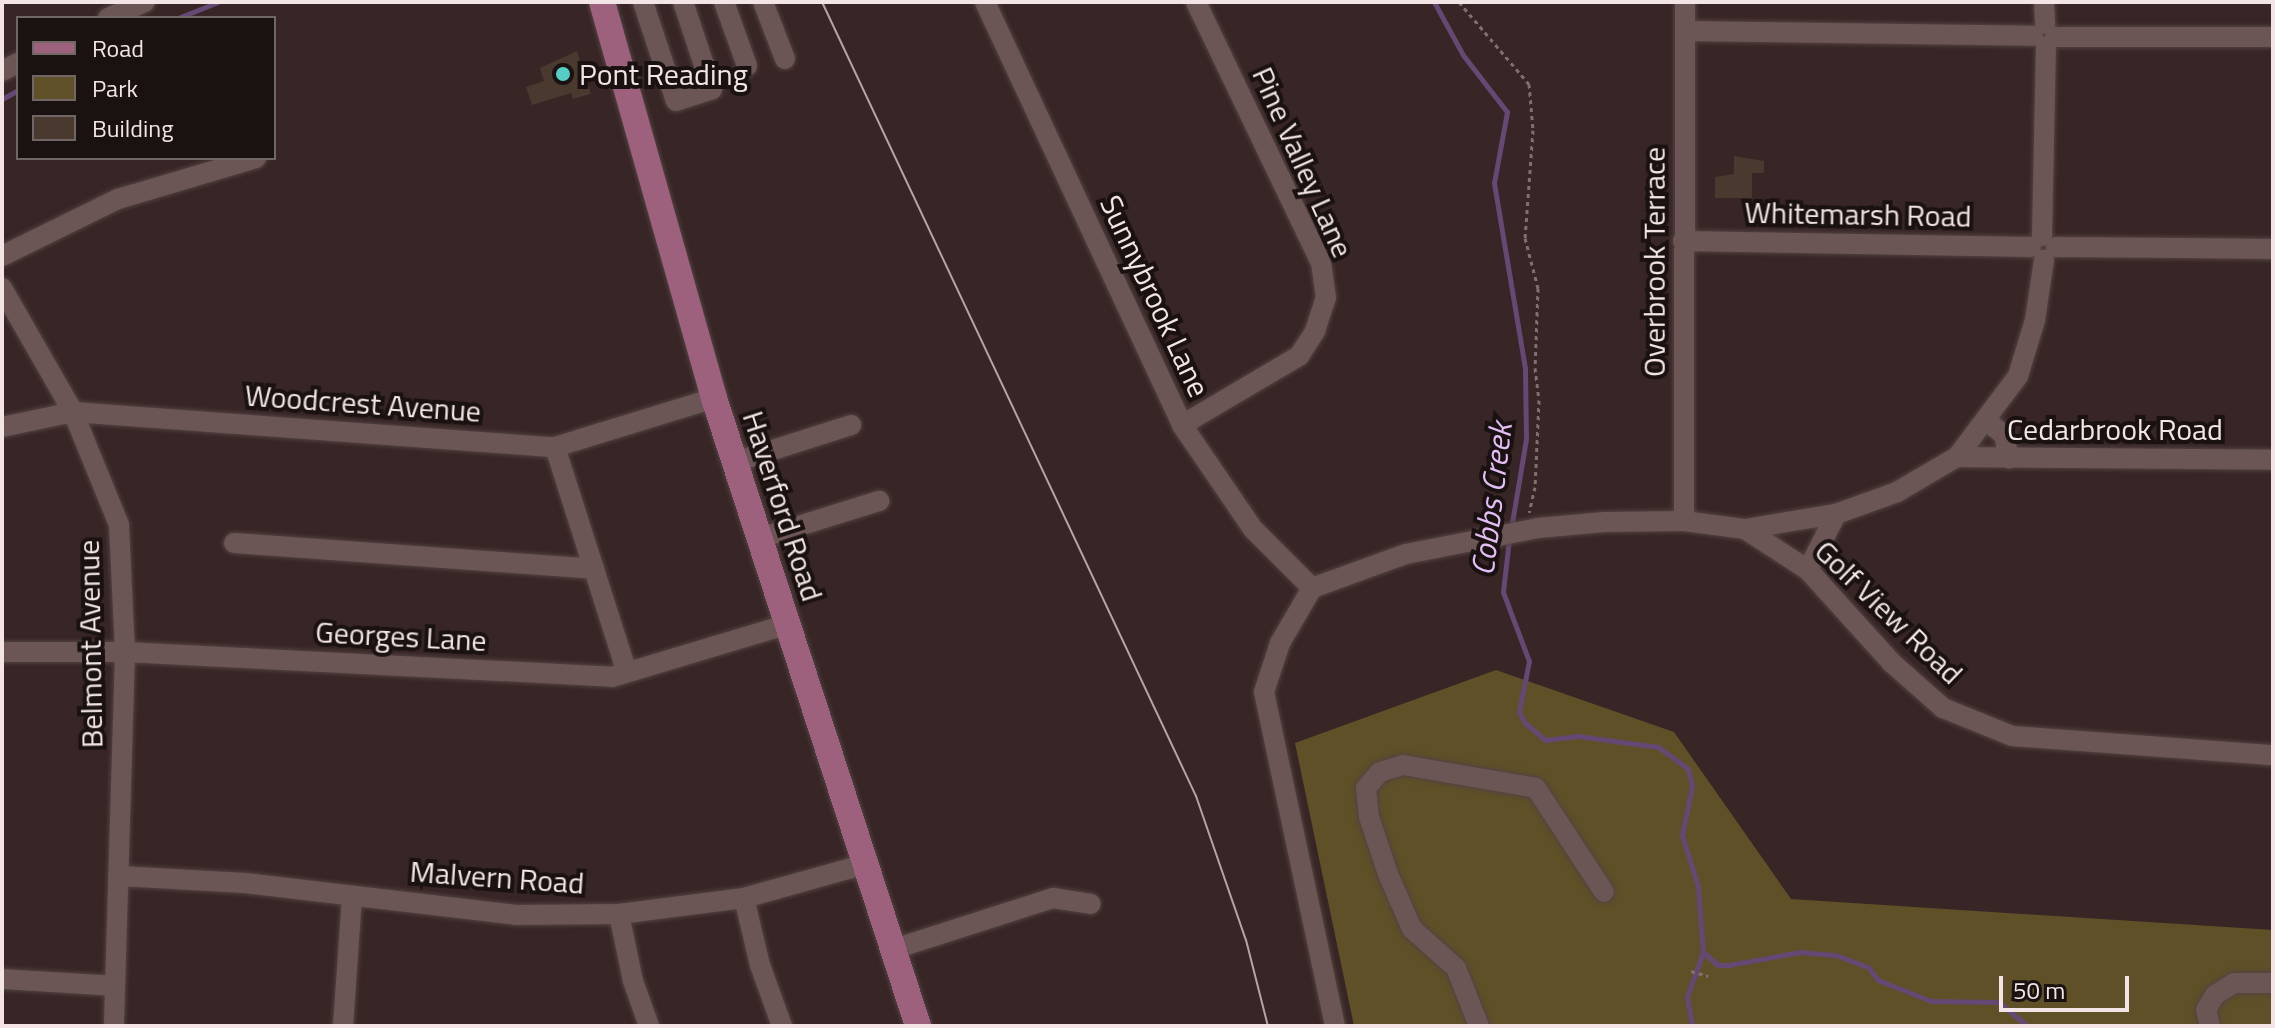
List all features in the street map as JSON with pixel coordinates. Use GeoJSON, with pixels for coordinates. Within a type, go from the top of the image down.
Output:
{"type":"FeatureCollection","features":[{"type":"Feature","properties":{"kind":"main road","name":"Haverford Road"},"geometry":{"type":"LineString","coordinates":[[602,2],[714,398],[918,1026]]}},
{"type":"Feature","properties":{"kind":"street"},"geometry":{"type":"LineString","coordinates":[[113,16],[145,2]]}},
{"type":"Feature","properties":{"kind":"street"},"geometry":{"type":"LineString","coordinates":[[643,2],[676,101],[712,89],[683,2]]}},
{"type":"Feature","properties":{"kind":"street"},"geometry":{"type":"LineString","coordinates":[[724,2],[747,66]]}},
{"type":"Feature","properties":{"kind":"street"},"geometry":{"type":"LineString","coordinates":[[763,2],[785,59]]}},
{"type":"Feature","properties":{"kind":"street","name":"Sunnybrook Lane"},"geometry":{"type":"LineString","coordinates":[[985,2],[1182,425],[1253,529],[1312,588]]}},
{"type":"Feature","properties":{"kind":"street","name":"Pine Valley Lane"},"geometry":{"type":"LineString","coordinates":[[1182,425],[1299,356],[1315,331],[1326,298],[1321,263],[1196,2]]}},
{"type":"Feature","properties":{"kind":"street","name":"Overbrook Terrace"},"geometry":{"type":"LineString","coordinates":[[1684,521],[1685,2]]}},
{"type":"Feature","properties":{"kind":"street"},"geometry":{"type":"LineString","coordinates":[[1745,529],[1836,514],[1897,492],[1957,457],[1988,422],[2018,376],[2035,320],[2043,248],[2044,2]]}},
{"type":"Feature","properties":{"kind":"street"},"geometry":{"type":"LineString","coordinates":[[1685,31],[2273,37]]}},
{"type":"Feature","properties":{"kind":"street"},"geometry":{"type":"LineString","coordinates":[[2,256],[118,199],[249,160]]}},
{"type":"Feature","properties":{"kind":"street","name":"Whitemarsh Road"},"geometry":{"type":"LineString","coordinates":[[1683,241],[2273,249]]}},
{"type":"Feature","properties":{"kind":"street","name":"Belmont Avenue"},"geometry":{"type":"LineString","coordinates":[[2,288],[73,412],[119,525],[125,652],[114,1026]]}},
{"type":"Feature","properties":{"kind":"street","name":"Woodcrest Avenue"},"geometry":{"type":"LineString","coordinates":[[2,427],[73,412],[555,447],[714,398]]}},
{"type":"Feature","properties":{"kind":"street"},"geometry":{"type":"LineString","coordinates":[[1988,422],[2004,435],[2009,458]]}},
{"type":"Feature","properties":{"kind":"street"},"geometry":{"type":"LineString","coordinates":[[735,462],[851,425]]}},
{"type":"Feature","properties":{"kind":"street"},"geometry":{"type":"LineString","coordinates":[[555,447],[627,672]]}},
{"type":"Feature","properties":{"kind":"street","name":"Cedarbrook Road"},"geometry":{"type":"LineString","coordinates":[[1957,457],[2273,460]]}},
{"type":"Feature","properties":{"kind":"street"},"geometry":{"type":"LineString","coordinates":[[760,538],[879,501]]}},
{"type":"Feature","properties":{"kind":"street"},"geometry":{"type":"LineString","coordinates":[[1808,570],[1836,514]]}},
{"type":"Feature","properties":{"kind":"street","name":"Golf View Road"},"geometry":{"type":"LineString","coordinates":[[1312,588],[1406,554],[1520,532],[1605,522],[1684,521],[1745,529],[1808,570],[1892,663],[1943,708],[2012,736],[2273,755]]}},
{"type":"Feature","properties":{"kind":"street"},"geometry":{"type":"LineString","coordinates":[[234,543],[594,569]]}},
{"type":"Feature","properties":{"kind":"street"},"geometry":{"type":"LineString","coordinates":[[1312,588],[1280,643],[1264,692],[1335,1026]]}},
{"type":"Feature","properties":{"kind":"street","name":"Georges Lane"},"geometry":{"type":"LineString","coordinates":[[2,652],[125,652],[612,677],[789,624]]}},
{"type":"Feature","properties":{"kind":"street"},"geometry":{"type":"LineString","coordinates":[[1479,1026],[1456,968],[1412,929],[1388,874],[1369,817],[1366,788],[1380,772],[1403,765],[1536,788],[1604,892]]}},
{"type":"Feature","properties":{"kind":"street","name":"Malvern Road"},"geometry":{"type":"LineString","coordinates":[[119,876],[352,896],[516,915],[619,914],[744,898],[866,864]]}},
{"type":"Feature","properties":{"kind":"street"},"geometry":{"type":"LineString","coordinates":[[343,1026],[352,896]]}},
{"type":"Feature","properties":{"kind":"street"},"geometry":{"type":"LineString","coordinates":[[744,898],[760,965],[782,1026]]}},
{"type":"Feature","properties":{"kind":"street"},"geometry":{"type":"LineString","coordinates":[[894,949],[1053,898],[1091,904]]}},
{"type":"Feature","properties":{"kind":"street"},"geometry":{"type":"LineString","coordinates":[[619,914],[633,981],[649,1026]]}},
{"type":"Feature","properties":{"kind":"street"},"geometry":{"type":"LineString","coordinates":[[2,979],[115,986]]}},
{"type":"Feature","properties":{"kind":"street"},"geometry":{"type":"LineString","coordinates":[[2210,1026],[2206,1010],[2215,995],[2234,983],[2273,983]]}},
{"type":"Feature","properties":{"kind":"path"},"geometry":{"type":"LineString","coordinates":[[1459,2],[1529,84],[1533,130],[1525,238],[1538,288],[1535,368],[1539,400],[1535,487],[1520,532]]}},
{"type":"Feature","properties":{"kind":"path"},"geometry":{"type":"LineString","coordinates":[[1691,971],[1708,976]]}},
{"type":"Feature","properties":{"kind":"green space"},"geometry":{"type":"Polygon","coordinates":[[[1496,670],[1674,732],[1791,899],[2273,930],[2273,1026],[1354,1026],[1295,743],[1496,670]]]}},
{"type":"Feature","properties":{"kind":"building","name":"Pont Reading"},"geometry":{"type":"Polygon","coordinates":[[[577,51],[591,94],[573,99],[571,93],[532,105],[526,87],[544,81],[540,68],[577,51]]]}},
{"type":"Feature","properties":{"kind":"building"},"geometry":{"type":"Polygon","coordinates":[[[1734,156],[1764,161],[1764,173],[1752,173],[1752,198],[1715,198],[1715,177],[1734,174],[1734,156]]]}},
{"type":"Feature","properties":{"kind":"waterway"},"geometry":{"type":"LineString","coordinates":[[183,16],[218,2]]}},
{"type":"Feature","properties":{"kind":"waterway","name":"Cobbs Creek"},"geometry":{"type":"LineString","coordinates":[[1434,2],[1463,55],[1507,112],[1494,183],[1525,368],[1526,439],[1511,529]]}},
{"type":"Feature","properties":{"kind":"waterway"},"geometry":{"type":"LineString","coordinates":[[2,99],[16,91]]}},
{"type":"Feature","properties":{"kind":"waterway","name":"Cobbs Creek"},"geometry":{"type":"LineString","coordinates":[[1509,539],[1503,592],[1529,661],[1519,712],[1525,723],[1545,740],[1578,736],[1658,747],[1688,769],[1692,786],[1682,835],[1698,887],[1703,952],[1687,997],[1692,1026]]}},
{"type":"Feature","properties":{"kind":"waterway"},"geometry":{"type":"LineString","coordinates":[[1704,953],[1718,965],[1800,952],[1836,955],[1868,967],[1878,980],[1931,1001],[1998,1002],[2028,1026]]}},
{"type":"Feature","properties":{"kind":"tram line"},"geometry":{"type":"LineString","coordinates":[[822,2],[1196,796],[1246,940],[1268,1026]]}},
{"type":"Feature","properties":{"kind":"place","name":"Pont Reading"},"geometry":{"type":"Point","coordinates":[563,74]}}]}
